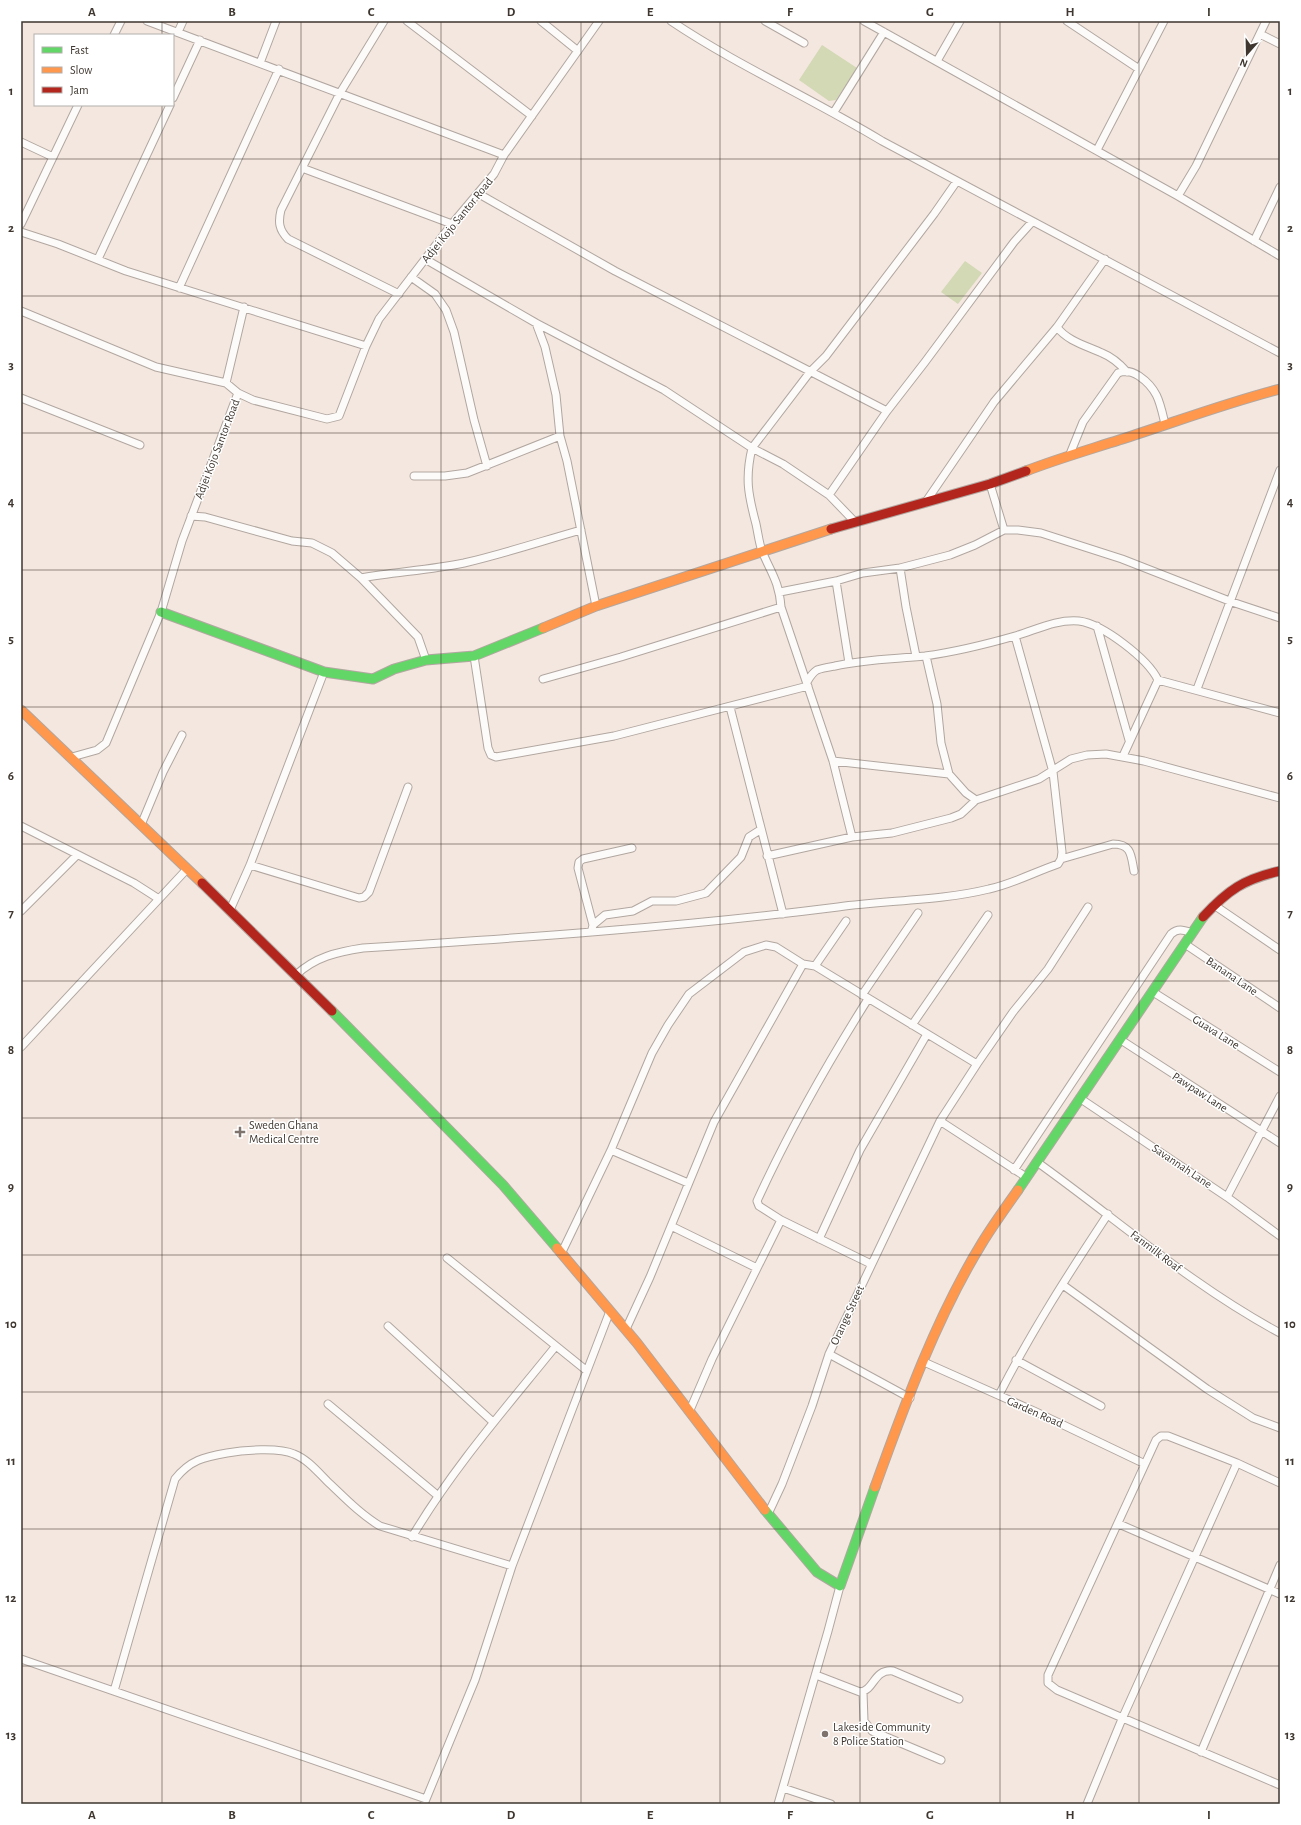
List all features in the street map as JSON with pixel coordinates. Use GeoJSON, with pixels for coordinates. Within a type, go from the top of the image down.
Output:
{"type":"FeatureCollection","features":[{"type":"Feature","properties":{"kind":"street"},"geometry":{"type":"LineString","coordinates":[[114,34],[121,21]]}},
{"type":"Feature","properties":{"kind":"street"},"geometry":{"type":"LineString","coordinates":[[147,21],[279,69],[504,155]]}},
{"type":"Feature","properties":{"kind":"street"},"geometry":{"type":"LineString","coordinates":[[178,32],[183,21]]}},
{"type":"Feature","properties":{"kind":"street"},"geometry":{"type":"LineString","coordinates":[[260,63],[276,21]]}},
{"type":"Feature","properties":{"kind":"street"},"geometry":{"type":"LineString","coordinates":[[407,21],[532,116]]}},
{"type":"Feature","properties":{"kind":"street"},"geometry":{"type":"LineString","coordinates":[[541,21],[578,51]]}},
{"type":"Feature","properties":{"kind":"street","name":"Adjei Kojo Santor Road"},"geometry":{"type":"LineString","coordinates":[[72,757],[97,750],[106,743],[161,612],[191,516],[238,393],[253,400],[327,419],[339,416],[366,346],[379,319],[400,294],[452,224],[479,194],[494,174],[504,155],[599,21]]}},
{"type":"Feature","properties":{"kind":"street"},"geometry":{"type":"LineString","coordinates":[[671,21],[695,37],[834,112],[882,141],[1032,222],[1105,259],[1201,313],[1280,353]]}},
{"type":"Feature","properties":{"kind":"street"},"geometry":{"type":"LineString","coordinates":[[764,21],[804,43]]}},
{"type":"Feature","properties":{"kind":"street"},"geometry":{"type":"LineString","coordinates":[[864,21],[1097,150],[1280,256]]}},
{"type":"Feature","properties":{"kind":"street"},"geometry":{"type":"LineString","coordinates":[[937,61],[960,21]]}},
{"type":"Feature","properties":{"kind":"street"},"geometry":{"type":"LineString","coordinates":[[1067,21],[1139,69]]}},
{"type":"Feature","properties":{"kind":"street"},"geometry":{"type":"LineString","coordinates":[[1097,150],[1164,21]]}},
{"type":"Feature","properties":{"kind":"street"},"geometry":{"type":"LineString","coordinates":[[1178,196],[1196,166],[1266,21]]}},
{"type":"Feature","properties":{"kind":"street"},"geometry":{"type":"LineString","coordinates":[[380,22],[340,93],[281,210],[279,219],[282,233],[288,239],[400,294]]}},
{"type":"Feature","properties":{"kind":"street"},"geometry":{"type":"LineString","coordinates":[[834,112],[884,32]]}},
{"type":"Feature","properties":{"kind":"street"},"geometry":{"type":"LineString","coordinates":[[1260,34],[1280,44]]}},
{"type":"Feature","properties":{"kind":"street"},"geometry":{"type":"LineString","coordinates":[[174,96],[200,40]]}},
{"type":"Feature","properties":{"kind":"street"},"geometry":{"type":"LineString","coordinates":[[179,288],[279,69]]}},
{"type":"Feature","properties":{"kind":"street"},"geometry":{"type":"LineString","coordinates":[[21,224],[78,106]]}},
{"type":"Feature","properties":{"kind":"street"},"geometry":{"type":"LineString","coordinates":[[98,259],[170,106]]}},
{"type":"Feature","properties":{"kind":"street"},"geometry":{"type":"LineString","coordinates":[[21,142],[53,157]]}},
{"type":"Feature","properties":{"kind":"street"},"geometry":{"type":"LineString","coordinates":[[302,168],[452,224]]}},
{"type":"Feature","properties":{"kind":"street"},"geometry":{"type":"LineString","coordinates":[[852,837],[833,761],[781,606],[780,592],[776,578],[762,551],[748,492],[749,462],[752,448],[810,372],[845,331],[934,214],[957,181]]}},
{"type":"Feature","properties":{"kind":"street"},"geometry":{"type":"LineString","coordinates":[[1254,240],[1280,187]]}},
{"type":"Feature","properties":{"kind":"street"},"geometry":{"type":"LineString","coordinates":[[479,194],[615,271],[709,321],[738,333],[810,372],[887,410]]}},
{"type":"Feature","properties":{"kind":"street"},"geometry":{"type":"LineString","coordinates":[[829,495],[887,410],[925,362],[1014,242],[1032,222]]}},
{"type":"Feature","properties":{"kind":"street"},"geometry":{"type":"LineString","coordinates":[[21,232],[58,244],[126,271],[366,346]]}},
{"type":"Feature","properties":{"kind":"street"},"geometry":{"type":"LineString","coordinates":[[425,259],[536,322],[664,390],[752,448],[783,464],[829,495],[855,522]]}},
{"type":"Feature","properties":{"kind":"street"},"geometry":{"type":"LineString","coordinates":[[925,503],[994,402],[1057,327],[1105,259]]}},
{"type":"Feature","properties":{"kind":"street"},"geometry":{"type":"LineString","coordinates":[[411,278],[435,294],[446,310],[454,332],[474,420],[487,466]]}},
{"type":"Feature","properties":{"kind":"street"},"geometry":{"type":"LineString","coordinates":[[226,383],[244,307]]}},
{"type":"Feature","properties":{"kind":"street"},"geometry":{"type":"LineString","coordinates":[[21,311],[156,367],[226,383],[238,393]]}},
{"type":"Feature","properties":{"kind":"street"},"geometry":{"type":"LineString","coordinates":[[536,322],[545,346],[556,395],[560,436],[567,461],[596,606]]}},
{"type":"Feature","properties":{"kind":"street"},"geometry":{"type":"LineString","coordinates":[[1057,327],[1061,332],[1085,346],[1103,353],[1116,361],[1127,372]]}},
{"type":"Feature","properties":{"kind":"street"},"geometry":{"type":"LineString","coordinates":[[1070,454],[1083,422],[1118,373],[1127,372],[1135,374],[1151,384],[1160,401],[1165,424]]}},
{"type":"Feature","properties":{"kind":"street"},"geometry":{"type":"LineString","coordinates":[[161,612],[324,672],[373,679],[394,669],[426,660],[474,656],[596,606],[628,597],[762,551],[855,522],[990,484],[1070,454],[1240,399],[1280,389]]}},
{"type":"Feature","properties":{"kind":"street"},"geometry":{"type":"LineString","coordinates":[[21,398],[140,445]]}},
{"type":"Feature","properties":{"kind":"street"},"geometry":{"type":"LineString","coordinates":[[414,476],[445,476],[467,473],[560,436]]}},
{"type":"Feature","properties":{"kind":"street"},"geometry":{"type":"LineString","coordinates":[[1197,690],[1232,602],[1280,470]]}},
{"type":"Feature","properties":{"kind":"street"},"geometry":{"type":"LineString","coordinates":[[990,484],[1004,530]]}},
{"type":"Feature","properties":{"kind":"street"},"geometry":{"type":"LineString","coordinates":[[191,516],[205,517],[292,542],[312,543],[332,553],[361,578],[418,637],[426,660]]}},
{"type":"Feature","properties":{"kind":"street"},"geometry":{"type":"LineString","coordinates":[[361,578],[396,572],[440,568],[581,530]]}},
{"type":"Feature","properties":{"kind":"street"},"geometry":{"type":"LineString","coordinates":[[780,592],[836,581],[863,572],[900,568],[950,555],[975,546],[1004,530],[1041,533],[1076,544],[1181,581],[1232,602],[1280,618]]}},
{"type":"Feature","properties":{"kind":"street"},"geometry":{"type":"LineString","coordinates":[[900,568],[916,656]]}},
{"type":"Feature","properties":{"kind":"street"},"geometry":{"type":"LineString","coordinates":[[836,581],[849,663]]}},
{"type":"Feature","properties":{"kind":"street"},"geometry":{"type":"LineString","coordinates":[[543,679],[621,657],[781,606]]}},
{"type":"Feature","properties":{"kind":"street"},"geometry":{"type":"LineString","coordinates":[[808,684],[810,676],[818,670],[849,663],[926,656],[1015,636],[1046,625],[1067,621],[1081,621],[1097,626],[1124,644],[1153,670],[1158,680],[1280,713]]}},
{"type":"Feature","properties":{"kind":"street"},"geometry":{"type":"LineString","coordinates":[[1097,626],[1129,740]]}},
{"type":"Feature","properties":{"kind":"street"},"geometry":{"type":"LineString","coordinates":[[296,975],[316,959],[339,951],[363,948],[591,933],[783,914],[869,903],[944,897],[989,889],[1058,864],[1061,859],[1053,772],[1015,636]]}},
{"type":"Feature","properties":{"kind":"street"},"geometry":{"type":"LineString","coordinates":[[474,656],[488,748],[491,755],[496,757],[614,736],[730,707],[808,684]]}},
{"type":"Feature","properties":{"kind":"street"},"geometry":{"type":"LineString","coordinates":[[926,656],[937,704],[941,743],[949,774],[966,793],[976,800]]}},
{"type":"Feature","properties":{"kind":"street"},"geometry":{"type":"LineString","coordinates":[[230,910],[250,865],[324,672]]}},
{"type":"Feature","properties":{"kind":"street"},"geometry":{"type":"LineString","coordinates":[[1123,756],[1129,740],[1158,680]]}},
{"type":"Feature","properties":{"kind":"street"},"geometry":{"type":"LineString","coordinates":[[730,707],[760,830],[783,914]]}},
{"type":"Feature","properties":{"kind":"street"},"geometry":{"type":"LineString","coordinates":[[21,710],[72,757],[230,910],[374,1052],[503,1186],[626,1329],[690,1410],[768,1514],[817,1572],[840,1586]]}},
{"type":"Feature","properties":{"kind":"street"},"geometry":{"type":"LineString","coordinates":[[142,826],[163,772],[182,735]]}},
{"type":"Feature","properties":{"kind":"street"},"geometry":{"type":"LineString","coordinates":[[767,856],[852,837],[892,833],[951,818],[961,814],[976,800],[1039,779],[1053,772],[1071,759],[1087,755],[1123,756],[1280,798]]}},
{"type":"Feature","properties":{"kind":"street"},"geometry":{"type":"LineString","coordinates":[[833,761],[949,774]]}},
{"type":"Feature","properties":{"kind":"street"},"geometry":{"type":"LineString","coordinates":[[250,865],[359,898],[364,897],[369,892],[408,787]]}},
{"type":"Feature","properties":{"kind":"street"},"geometry":{"type":"LineString","coordinates":[[21,826],[134,883],[159,899]]}},
{"type":"Feature","properties":{"kind":"street"},"geometry":{"type":"LineString","coordinates":[[592,925],[605,915],[633,911],[652,901],[676,901],[706,893],[741,857],[749,837],[760,830]]}},
{"type":"Feature","properties":{"kind":"street"},"geometry":{"type":"LineString","coordinates":[[1061,859],[1113,844],[1120,844],[1127,847],[1130,851],[1134,871]]}},
{"type":"Feature","properties":{"kind":"street"},"geometry":{"type":"LineString","coordinates":[[591,933],[592,925],[578,868],[579,862],[583,859],[632,848]]}},
{"type":"Feature","properties":{"kind":"street"},"geometry":{"type":"LineString","coordinates":[[21,912],[77,854]]}},
{"type":"Feature","properties":{"kind":"street"},"geometry":{"type":"LineString","coordinates":[[21,1047],[187,870]]}},
{"type":"Feature","properties":{"kind":"street"},"geometry":{"type":"LineString","coordinates":[[778,1804],[816,1676],[840,1586],[924,1362],[968,1267],[1026,1178],[1121,1040],[1192,933],[1214,905],[1240,882],[1280,871]]}},
{"type":"Feature","properties":{"kind":"street"},"geometry":{"type":"LineString","coordinates":[[1214,905],[1280,950]]}},
{"type":"Feature","properties":{"kind":"street","name":"Orange Street"},"geometry":{"type":"LineString","coordinates":[[768,1514],[782,1484],[812,1406],[829,1354],[940,1121],[1013,1012],[1048,969],[1088,907]]}},
{"type":"Feature","properties":{"kind":"street"},"geometry":{"type":"LineString","coordinates":[[871,1264],[781,1220],[759,1206],[757,1201],[787,1137],[832,1059],[865,997],[918,913]]}},
{"type":"Feature","properties":{"kind":"street"},"geometry":{"type":"LineString","coordinates":[[912,1025],[988,914]]}},
{"type":"Feature","properties":{"kind":"street"},"geometry":{"type":"LineString","coordinates":[[815,966],[846,921]]}},
{"type":"Feature","properties":{"kind":"street"},"geometry":{"type":"LineString","coordinates":[[1014,1170],[1171,934],[1176,930],[1192,933]]}},
{"type":"Feature","properties":{"kind":"street","name":"Banana Lane"},"geometry":{"type":"LineString","coordinates":[[1185,944],[1280,1008]]}},
{"type":"Feature","properties":{"kind":"street"},"geometry":{"type":"LineString","coordinates":[[561,1254],[611,1150],[652,1053],[678,1009],[689,994],[744,952],[766,945],[776,947],[803,964],[815,966],[977,1064]]}},
{"type":"Feature","properties":{"kind":"street"},"geometry":{"type":"LineString","coordinates":[[626,1329],[714,1122],[803,964]]}},
{"type":"Feature","properties":{"kind":"street","name":"Guava Lane"},"geometry":{"type":"LineString","coordinates":[[1152,992],[1280,1072]]}},
{"type":"Feature","properties":{"kind":"street"},"geometry":{"type":"LineString","coordinates":[[819,1238],[860,1150],[928,1034]]}},
{"type":"Feature","properties":{"kind":"street","name":"Pawpaw Lane"},"geometry":{"type":"LineString","coordinates":[[1121,1040],[1280,1142]]}},
{"type":"Feature","properties":{"kind":"street"},"geometry":{"type":"LineString","coordinates":[[1227,1197],[1280,1096]]}},
{"type":"Feature","properties":{"kind":"street","name":"Savannah Lane"},"geometry":{"type":"LineString","coordinates":[[1081,1099],[1227,1197],[1280,1236]]}},
{"type":"Feature","properties":{"kind":"street"},"geometry":{"type":"LineString","coordinates":[[940,1121],[1026,1178]]}},
{"type":"Feature","properties":{"kind":"street"},"geometry":{"type":"LineString","coordinates":[[611,1150],[688,1183]]}},
{"type":"Feature","properties":{"kind":"street","name":"Fanmilk Roaf"},"geometry":{"type":"LineString","coordinates":[[1038,1162],[1204,1287],[1248,1316],[1280,1333]]}},
{"type":"Feature","properties":{"kind":"street"},"geometry":{"type":"LineString","coordinates":[[999,1395],[1016,1360],[1108,1214]]}},
{"type":"Feature","properties":{"kind":"street"},"geometry":{"type":"LineString","coordinates":[[690,1410],[781,1220]]}},
{"type":"Feature","properties":{"kind":"street"},"geometry":{"type":"LineString","coordinates":[[671,1226],[757,1268]]}},
{"type":"Feature","properties":{"kind":"street"},"geometry":{"type":"LineString","coordinates":[[447,1258],[587,1372]]}},
{"type":"Feature","properties":{"kind":"street"},"geometry":{"type":"LineString","coordinates":[[1063,1285],[1207,1389],[1253,1418],[1280,1428]]}},
{"type":"Feature","properties":{"kind":"street"},"geometry":{"type":"LineString","coordinates":[[21,1659],[425,1801],[476,1680],[512,1566],[610,1311]]}},
{"type":"Feature","properties":{"kind":"street"},"geometry":{"type":"LineString","coordinates":[[388,1326],[493,1422]]}},
{"type":"Feature","properties":{"kind":"street"},"geometry":{"type":"LineString","coordinates":[[412,1537],[437,1495],[493,1422],[555,1347]]}},
{"type":"Feature","properties":{"kind":"street"},"geometry":{"type":"LineString","coordinates":[[829,1354],[910,1398]]}},
{"type":"Feature","properties":{"kind":"street"},"geometry":{"type":"LineString","coordinates":[[1016,1360],[1101,1406]]}},
{"type":"Feature","properties":{"kind":"street","name":"Garden Road"},"geometry":{"type":"LineString","coordinates":[[924,1362],[999,1395],[1145,1464]]}},
{"type":"Feature","properties":{"kind":"street"},"geometry":{"type":"LineString","coordinates":[[328,1404],[437,1495]]}},
{"type":"Feature","properties":{"kind":"street"},"geometry":{"type":"LineString","coordinates":[[1280,1483],[1237,1463],[1168,1436],[1161,1436],[1156,1440],[1119,1524],[1048,1676],[1048,1683],[1057,1690],[1280,1785]]}},
{"type":"Feature","properties":{"kind":"street"},"geometry":{"type":"LineString","coordinates":[[114,1691],[175,1479],[183,1468],[194,1461],[237,1451],[281,1451],[293,1453],[308,1462],[364,1516],[380,1526],[412,1537],[512,1566]]}},
{"type":"Feature","properties":{"kind":"street"},"geometry":{"type":"LineString","coordinates":[[1087,1804],[1122,1718],[1196,1558],[1237,1463]]}},
{"type":"Feature","properties":{"kind":"street"},"geometry":{"type":"LineString","coordinates":[[1119,1524],[1280,1594]]}},
{"type":"Feature","properties":{"kind":"street"},"geometry":{"type":"LineString","coordinates":[[1201,1752],[1280,1565]]}},
{"type":"Feature","properties":{"kind":"street"},"geometry":{"type":"LineString","coordinates":[[941,1760],[872,1731],[866,1726],[864,1721],[863,1692],[880,1674],[888,1671],[959,1699]]}},
{"type":"Feature","properties":{"kind":"street"},"geometry":{"type":"LineString","coordinates":[[816,1676],[856,1691],[863,1692]]}},
{"type":"Feature","properties":{"kind":"street"},"geometry":{"type":"LineString","coordinates":[[783,1788],[830,1804]]}},
{"type":"Feature","properties":{"kind":"green space"},"geometry":{"type":"Polygon","coordinates":[[[822,45],[857,68],[836,100],[829,101],[799,80],[822,45]]]}},
{"type":"Feature","properties":{"kind":"green space"},"geometry":{"type":"Polygon","coordinates":[[[965,261],[982,273],[958,304],[941,292],[965,261]]]}},
{"type":"Feature","properties":{"kind":"traffic: fast"},"geometry":{"type":"LineString","coordinates":[[161,612],[324,672],[373,679],[394,669],[426,660],[474,656],[543,628]]}},
{"type":"Feature","properties":{"kind":"traffic: fast"},"geometry":{"type":"LineString","coordinates":[[1018,1190],[1203,917]]}},
{"type":"Feature","properties":{"kind":"traffic: fast"},"geometry":{"type":"LineString","coordinates":[[332,1011],[503,1185],[557,1248]]}},
{"type":"Feature","properties":{"kind":"traffic: fast"},"geometry":{"type":"LineString","coordinates":[[765,1510],[817,1572],[840,1586],[875,1487]]}},
{"type":"Feature","properties":{"kind":"traffic: slow"},"geometry":{"type":"LineString","coordinates":[[1026,471],[1219,407],[1280,389]]}},
{"type":"Feature","properties":{"kind":"traffic: slow"},"geometry":{"type":"LineString","coordinates":[[543,628],[596,606],[831,529]]}},
{"type":"Feature","properties":{"kind":"traffic: slow"},"geometry":{"type":"LineString","coordinates":[[21,710],[202,883]]}},
{"type":"Feature","properties":{"kind":"traffic: slow"},"geometry":{"type":"LineString","coordinates":[[875,1487],[922,1362],[950,1301],[982,1243],[1018,1190]]}},
{"type":"Feature","properties":{"kind":"traffic: slow"},"geometry":{"type":"LineString","coordinates":[[557,1248],[637,1343],[765,1510]]}},
{"type":"Feature","properties":{"kind":"traffic: jam"},"geometry":{"type":"LineString","coordinates":[[831,529],[990,484],[1026,471]]}},
{"type":"Feature","properties":{"kind":"traffic: jam"},"geometry":{"type":"LineString","coordinates":[[1203,917],[1237,887],[1256,878],[1280,871]]}},
{"type":"Feature","properties":{"kind":"traffic: jam"},"geometry":{"type":"LineString","coordinates":[[202,883],[332,1011]]}},
{"type":"Feature","properties":{"kind":"place","name":"Sweden Ghana Medical Centre"},"geometry":{"type":"Point","coordinates":[240,1132]}},
{"type":"Feature","properties":{"kind":"place","name":"Lakeside Community 8 Police Station"},"geometry":{"type":"Point","coordinates":[825,1734]}}]}
